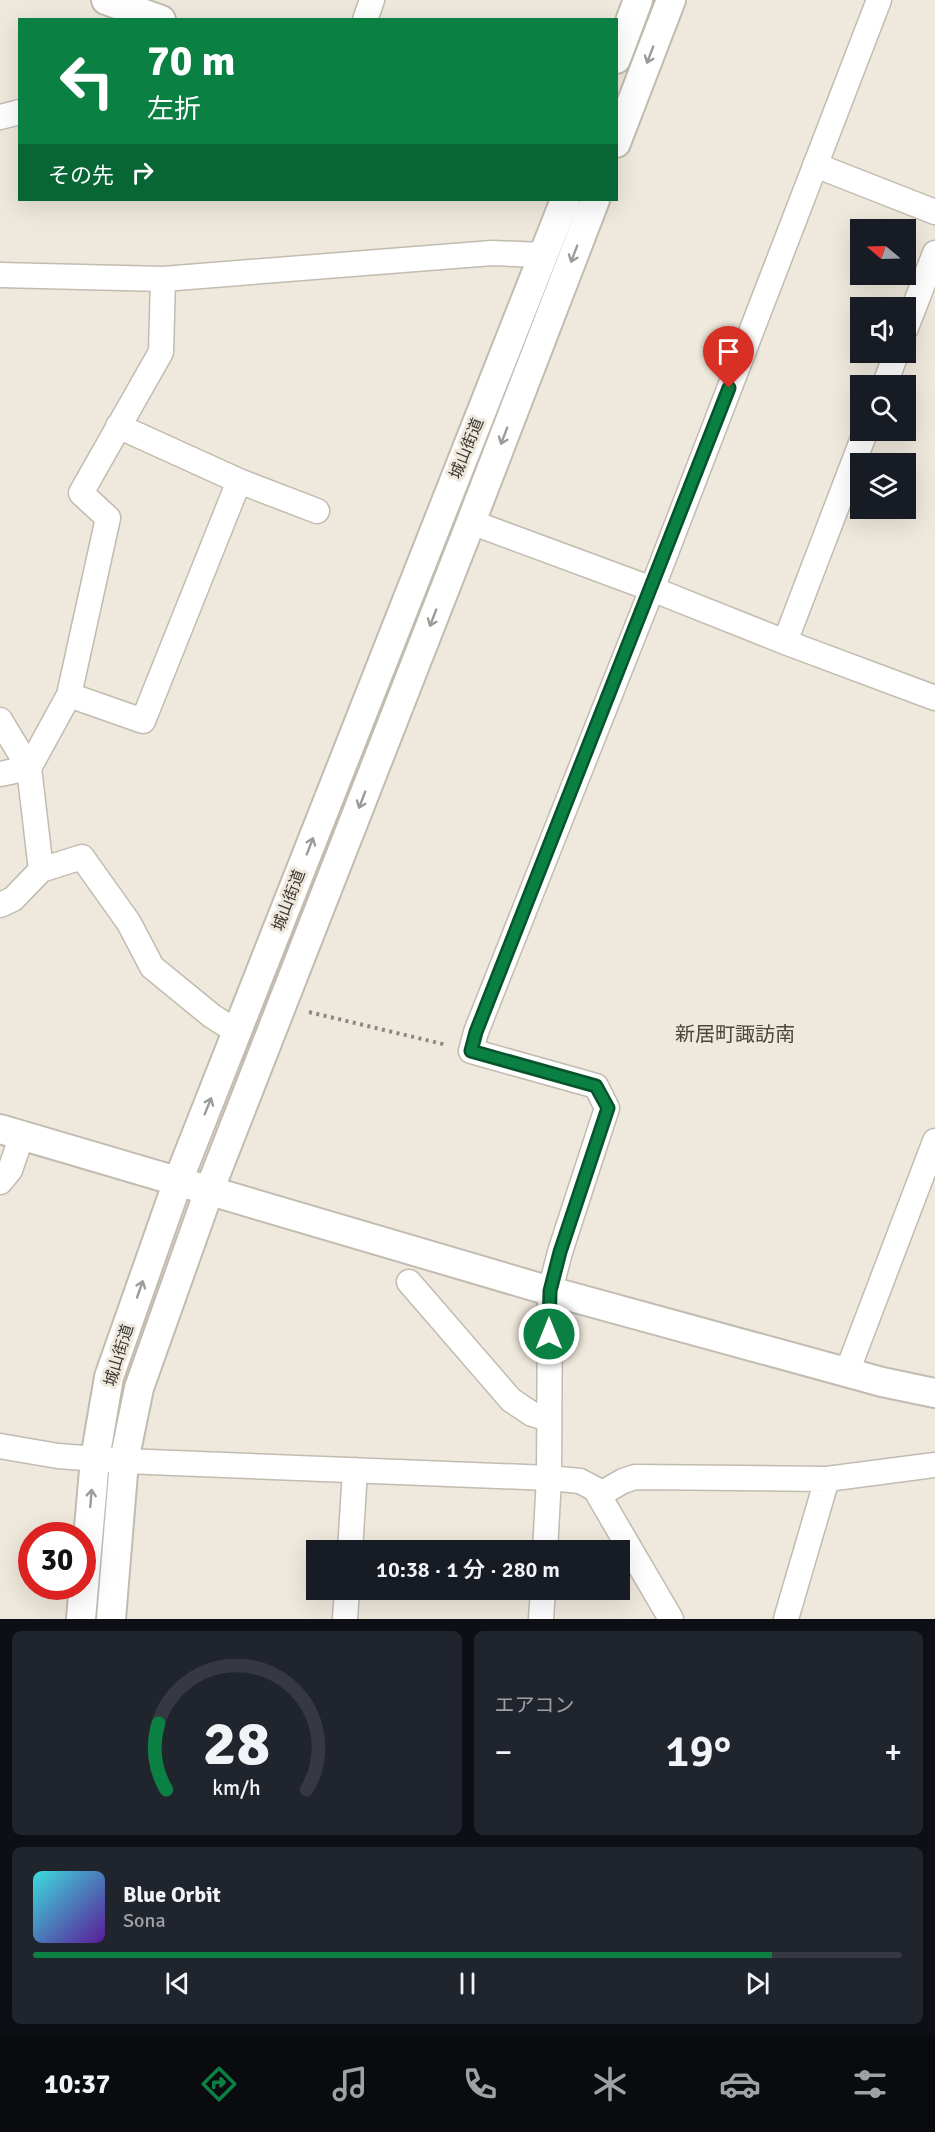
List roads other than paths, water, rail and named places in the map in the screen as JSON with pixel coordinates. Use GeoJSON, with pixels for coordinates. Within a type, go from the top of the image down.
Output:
{"type":"FeatureCollection","features":[{"type":"Feature","properties":{"kind":"street"},"geometry":{"type":"LineString","coordinates":[[366,18],[372,0]]}},
{"type":"Feature","properties":{"kind":"street"},"geometry":{"type":"LineString","coordinates":[[618,54],[638,0]]}},
{"type":"Feature","properties":{"kind":"street"},"geometry":{"type":"LineString","coordinates":[[618,138],[671,0]]}},
{"type":"Feature","properties":{"kind":"street"},"geometry":{"type":"LineString","coordinates":[[546,1540],[549,1478],[550,1291],[560,1252],[608,1108],[596,1086],[471,1051],[476,1032],[652,589],[879,0]]}},
{"type":"Feature","properties":{"kind":"street"},"geometry":{"type":"LineString","coordinates":[[121,2],[157,18]]}},
{"type":"Feature","properties":{"kind":"street"},"geometry":{"type":"LineString","coordinates":[[0,117],[18,112]]}},
{"type":"Feature","properties":{"kind":"street"},"geometry":{"type":"LineString","coordinates":[[815,165],[935,212]]}},
{"type":"Feature","properties":{"kind":"street","name":"城山街道"},"geometry":{"type":"LineString","coordinates":[[81,1619],[95,1459],[109,1377],[178,1181],[417,570],[565,201]]}},
{"type":"Feature","properties":{"kind":"street","name":"城山街道"},"geometry":{"type":"LineString","coordinates":[[111,1619],[124,1461],[139,1388],[209,1191],[595,201]]}},
{"type":"Feature","properties":{"kind":"street"},"geometry":{"type":"LineString","coordinates":[[0,275],[163,279],[492,253],[543,255]]}},
{"type":"Feature","properties":{"kind":"street"},"geometry":{"type":"LineString","coordinates":[[916,302],[935,253]]}},
{"type":"Feature","properties":{"kind":"street"},"geometry":{"type":"LineString","coordinates":[[0,774],[29,768],[69,695],[108,518],[81,493],[161,352],[163,279]]}},
{"type":"Feature","properties":{"kind":"street"},"geometry":{"type":"LineString","coordinates":[[118,426],[239,481],[317,511]]}},
{"type":"Feature","properties":{"kind":"street"},"geometry":{"type":"LineString","coordinates":[[784,642],[862,441]]}},
{"type":"Feature","properties":{"kind":"street"},"geometry":{"type":"LineString","coordinates":[[69,695],[143,722],[239,481]]}},
{"type":"Feature","properties":{"kind":"street"},"geometry":{"type":"LineString","coordinates":[[471,522],[652,589],[784,642],[933,691]]}},
{"type":"Feature","properties":{"kind":"street"},"geometry":{"type":"LineString","coordinates":[[0,720],[29,768],[41,870]]}},
{"type":"Feature","properties":{"kind":"street"},"geometry":{"type":"LineString","coordinates":[[0,905],[13,899],[41,870],[82,857],[129,923],[152,967],[212,1016],[237,1032]]}},
{"type":"Feature","properties":{"kind":"street"},"geometry":{"type":"LineString","coordinates":[[0,1182],[10,1170],[11,1132],[550,1291],[847,1372],[935,1393]]}},
{"type":"Feature","properties":{"kind":"street"},"geometry":{"type":"LineString","coordinates":[[847,1372],[928,1176],[935,1141]]}},
{"type":"Feature","properties":{"kind":"street"},"geometry":{"type":"LineString","coordinates":[[409,1282],[511,1400],[532,1414],[549,1419]]}},
{"type":"Feature","properties":{"kind":"street"},"geometry":{"type":"LineString","coordinates":[[0,1446],[58,1456],[124,1461],[549,1478],[589,1484],[599,1495],[671,1619]]}},
{"type":"Feature","properties":{"kind":"street"},"geometry":{"type":"LineString","coordinates":[[599,1495],[623,1480],[635,1478],[827,1479],[935,1465]]}},
{"type":"Feature","properties":{"kind":"street"},"geometry":{"type":"LineString","coordinates":[[351,1540],[355,1470]]}},
{"type":"Feature","properties":{"kind":"street"},"geometry":{"type":"LineString","coordinates":[[786,1619],[827,1479]]}},
{"type":"Feature","properties":{"kind":"street"},"geometry":{"type":"LineString","coordinates":[[345,1619],[346,1600]]}},
{"type":"Feature","properties":{"kind":"street"},"geometry":{"type":"LineString","coordinates":[[542,1619],[543,1600]]}},
{"type":"Feature","properties":{"kind":"district","name":"新居町諏訪南"},"geometry":{"type":"Point","coordinates":[735,1034]}}]}
